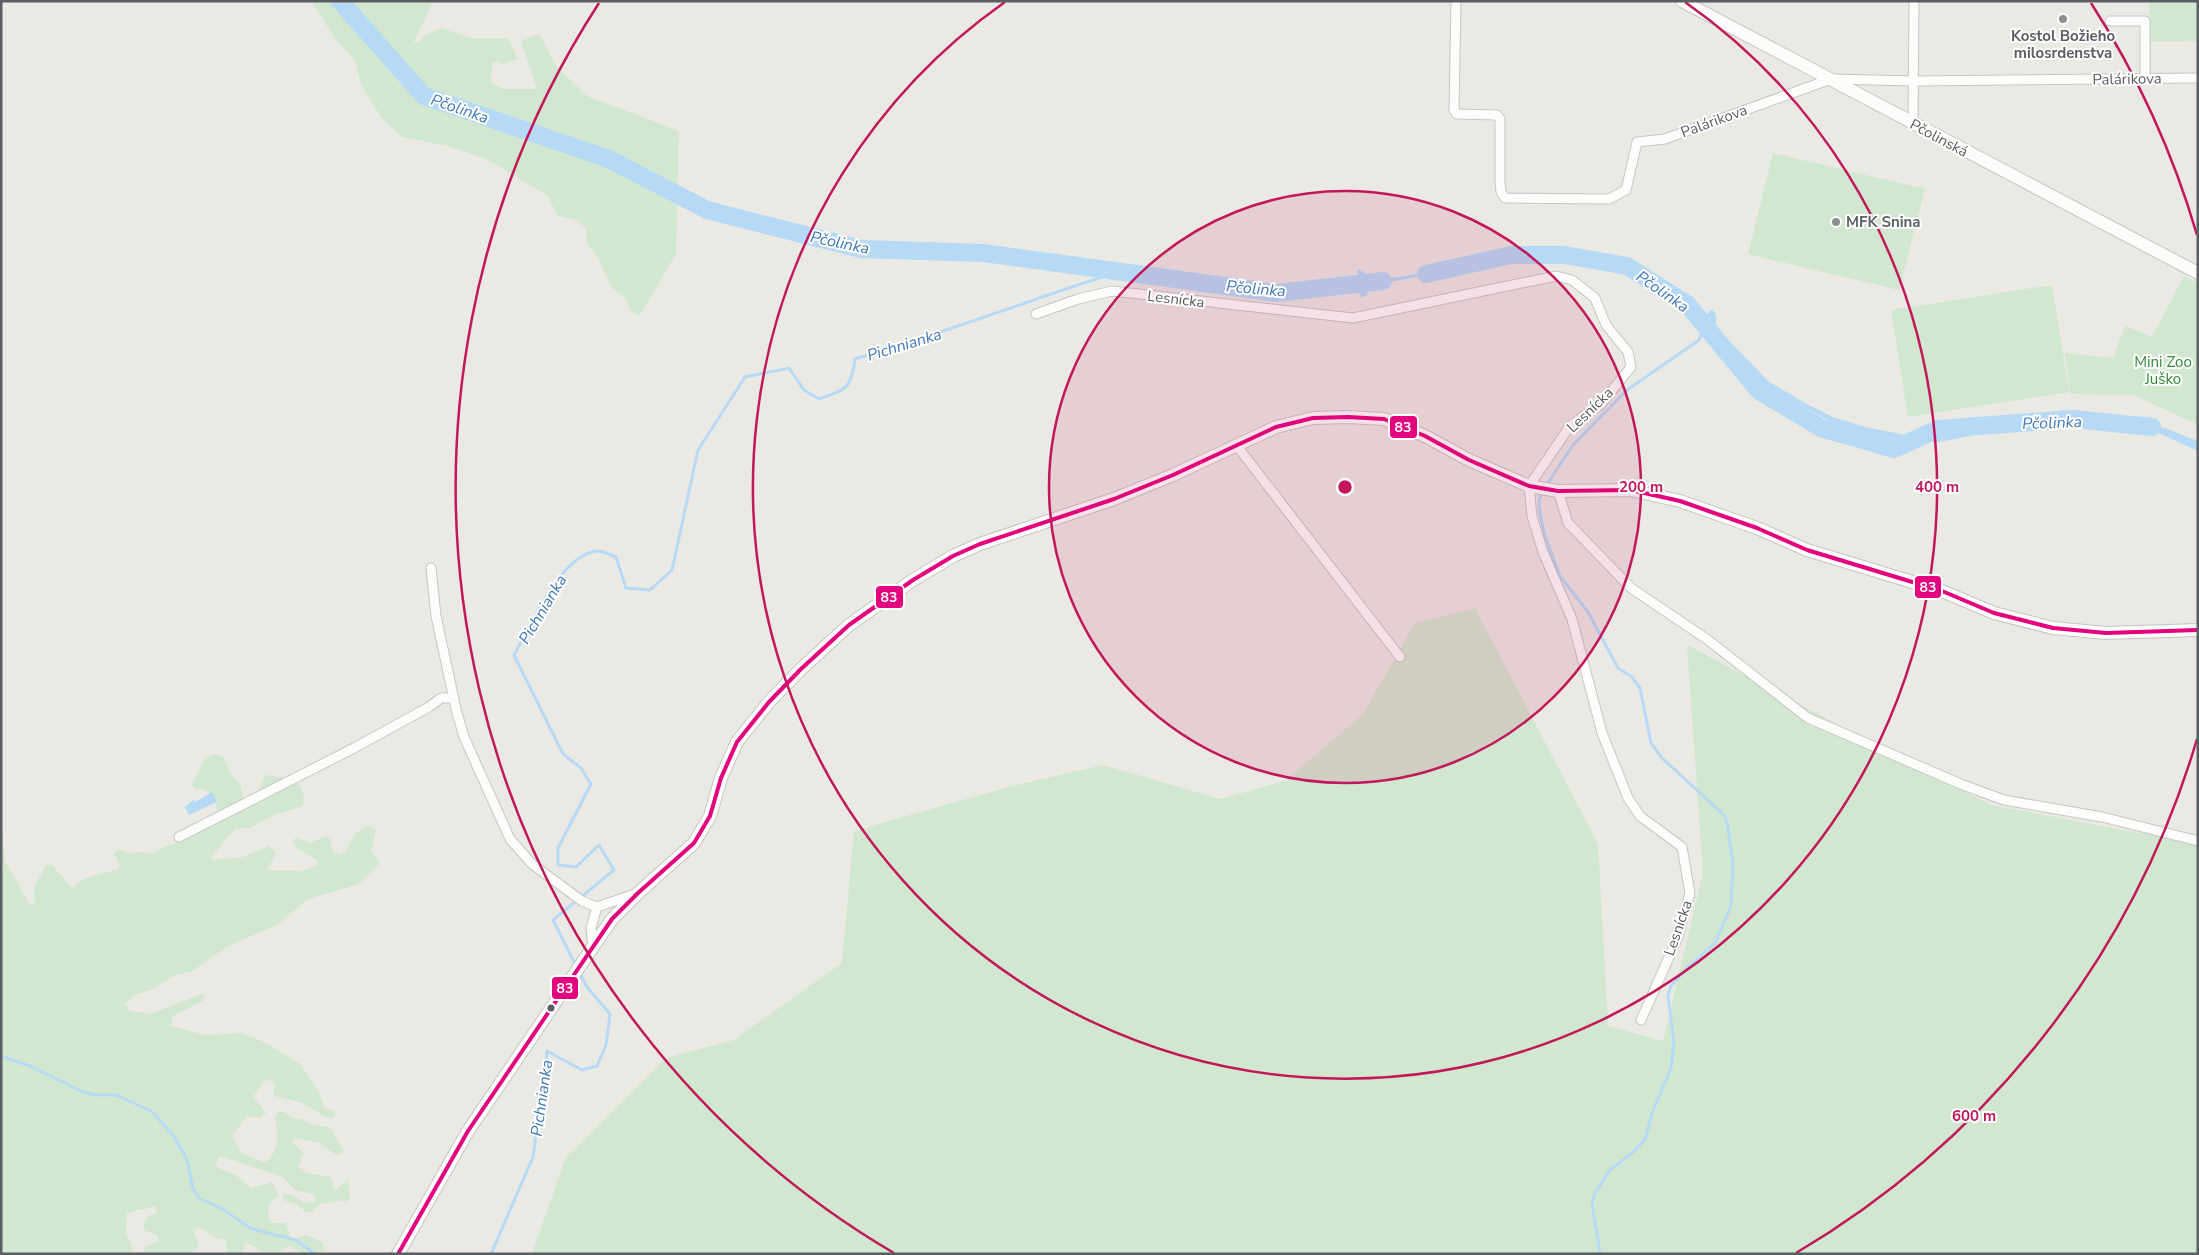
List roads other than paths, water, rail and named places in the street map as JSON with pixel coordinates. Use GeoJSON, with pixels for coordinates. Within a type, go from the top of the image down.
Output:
{"type":"FeatureCollection","features":[{"type":"Feature","properties":{"kind":"street","name":"Palárikova"},"geometry":{"type":"LineString","coordinates":[[1456,1],[1454,110],[1458,114],[1465,115],[1497,115],[1500,120],[1500,182],[1505,198],[1608,199],[1626,190],[1637,142],[1664,139],[1831,79],[1915,81],[2198,78]]}},
{"type":"Feature","properties":{"kind":"street","name":"Pčolinská"},"geometry":{"type":"LineString","coordinates":[[1682,1],[1831,79],[1913,125],[2198,274]]}},
{"type":"Feature","properties":{"kind":"street"},"geometry":{"type":"LineString","coordinates":[[1913,125],[1915,81],[1914,1]]}},
{"type":"Feature","properties":{"kind":"street"},"geometry":{"type":"LineString","coordinates":[[2110,21],[2145,21],[2145,79]]}},
{"type":"Feature","properties":{"kind":"street","name":"Lesnícka"},"geometry":{"type":"LineString","coordinates":[[1036,314],[1078,299],[1112,291],[1353,318],[1556,276],[1572,280],[1595,298],[1606,325],[1628,352],[1631,367],[1601,404],[1570,426],[1529,486],[1532,516],[1543,552],[1572,619],[1602,733],[1625,791],[1640,816],[1682,847],[1690,893],[1678,937],[1641,1020]]}},
{"type":"Feature","properties":{"kind":"street"},"geometry":{"type":"LineString","coordinates":[[398,1254],[468,1130],[612,919],[694,843],[710,816],[722,778],[737,742],[769,702],[849,625],[912,580],[962,552],[1016,531],[1114,499],[1237,446],[1276,427],[1312,418],[1384,419],[1425,436],[1468,460],[1529,486],[1558,490],[1631,490],[1680,501],[1757,528],[1807,550],[1942,591],[1994,613],[2052,628],[2106,633],[2198,630]]}},
{"type":"Feature","properties":{"kind":"street"},"geometry":{"type":"LineString","coordinates":[[1237,446],[1400,657]]}},
{"type":"Feature","properties":{"kind":"street"},"geometry":{"type":"LineString","coordinates":[[1558,490],[1568,523],[1631,588],[1708,640],[1808,718],[1963,785],[2004,800],[2102,816],[2198,841]]}},
{"type":"Feature","properties":{"kind":"street"},"geometry":{"type":"LineString","coordinates":[[431,568],[436,616],[453,698],[464,737],[510,839],[532,864],[582,902],[597,907],[638,893]]}},
{"type":"Feature","properties":{"kind":"street"},"geometry":{"type":"LineString","coordinates":[[179,837],[354,748],[429,707],[441,698],[453,698]]}},
{"type":"Feature","properties":{"kind":"street"},"geometry":{"type":"LineString","coordinates":[[592,948],[591,928],[597,907]]}},
{"type":"Feature","properties":{"kind":"water"},"geometry":{"type":"Polygon","coordinates":[[[1559,248],[1620,257],[1645,269],[1706,315],[1712,309],[1716,315],[1716,327],[1768,381],[1833,417],[1865,427],[1921,438],[1938,437],[2047,415],[2091,413],[2113,415],[2146,422],[2198,441],[2198,451],[2152,430],[2111,420],[2044,421],[1939,442],[1894,439],[1864,433],[1831,422],[1765,386],[1711,328],[1695,329],[1699,323],[1651,277],[1626,264],[1596,256],[1538,253],[1510,256],[1400,281],[1371,285],[1366,296],[1360,297],[1357,269],[1364,272],[1368,280],[1406,276],[1505,252],[1559,248]]]}},
{"type":"Feature","properties":{"kind":"water"},"geometry":{"type":"Polygon","coordinates":[[[212,792],[217,802],[189,815],[185,807],[193,800],[195,802],[212,792]]]}},
{"type":"Feature","properties":{"kind":"waterway","name":"Pčolinka"},"geometry":{"type":"LineString","coordinates":[[340,1],[424,96],[609,159],[707,210],[861,249],[983,253],[1277,293],[1383,281]]}},
{"type":"Feature","properties":{"kind":"waterway","name":"Pčolinka"},"geometry":{"type":"LineString","coordinates":[[1426,274],[1511,255],[1564,255],[1627,266],[1687,304],[1759,391],[1821,428],[1894,449],[1938,429],[2073,419],[2152,427]]}},
{"type":"Feature","properties":{"kind":"waterway","name":"Pichnianka"},"geometry":{"type":"LineString","coordinates":[[576,966],[553,920],[614,870],[599,845],[576,867],[558,865],[558,848],[591,784],[581,768],[563,754],[514,655],[538,610],[559,577],[584,555],[598,551],[616,557],[626,588],[650,590],[672,570],[698,450],[745,377],[789,368],[804,390],[819,399],[836,393],[846,386],[852,376],[855,359],[1117,272]]}},
{"type":"Feature","properties":{"kind":"waterway"},"geometry":{"type":"LineString","coordinates":[[1546,486],[1573,445],[1627,390],[1699,340],[1705,324]]}},
{"type":"Feature","properties":{"kind":"waterway"},"geometry":{"type":"LineString","coordinates":[[1543,491],[1539,500],[1540,514],[1545,536],[1560,576],[1588,612],[1618,668],[1632,677],[1640,688],[1651,743],[1662,758],[1723,814],[1727,822],[1733,864],[1731,906],[1715,943],[1689,966],[1671,986],[1668,996],[1674,1042],[1671,1068],[1652,1113],[1645,1140],[1631,1154],[1610,1170],[1595,1193],[1592,1202],[1600,1254]]}},
{"type":"Feature","properties":{"kind":"waterway","name":"Pichnianka"},"geometry":{"type":"LineString","coordinates":[[491,1254],[533,1157],[547,1051],[582,1070],[597,1066],[606,1045],[610,1014],[587,987],[580,974]]}},
{"type":"Feature","properties":{"kind":"waterway"},"geometry":{"type":"LineString","coordinates":[[1,1056],[30,1066],[83,1092],[96,1095],[116,1095],[151,1111],[174,1136],[187,1160],[193,1189],[199,1198],[222,1209],[252,1229],[296,1240],[315,1254]]}},
{"type":"Feature","properties":{"kind":"place","name":"Kostol Božieho milosrdenstva"},"geometry":{"type":"Point","coordinates":[2063,19]}},
{"type":"Feature","properties":{"kind":"place","name":"MFK Snina"},"geometry":{"type":"Point","coordinates":[1836,222]}},
{"type":"Feature","properties":{"kind":"park label","name":"Mini Zoo Juško"},"geometry":{"type":"Point","coordinates":[2163,370]}}]}
